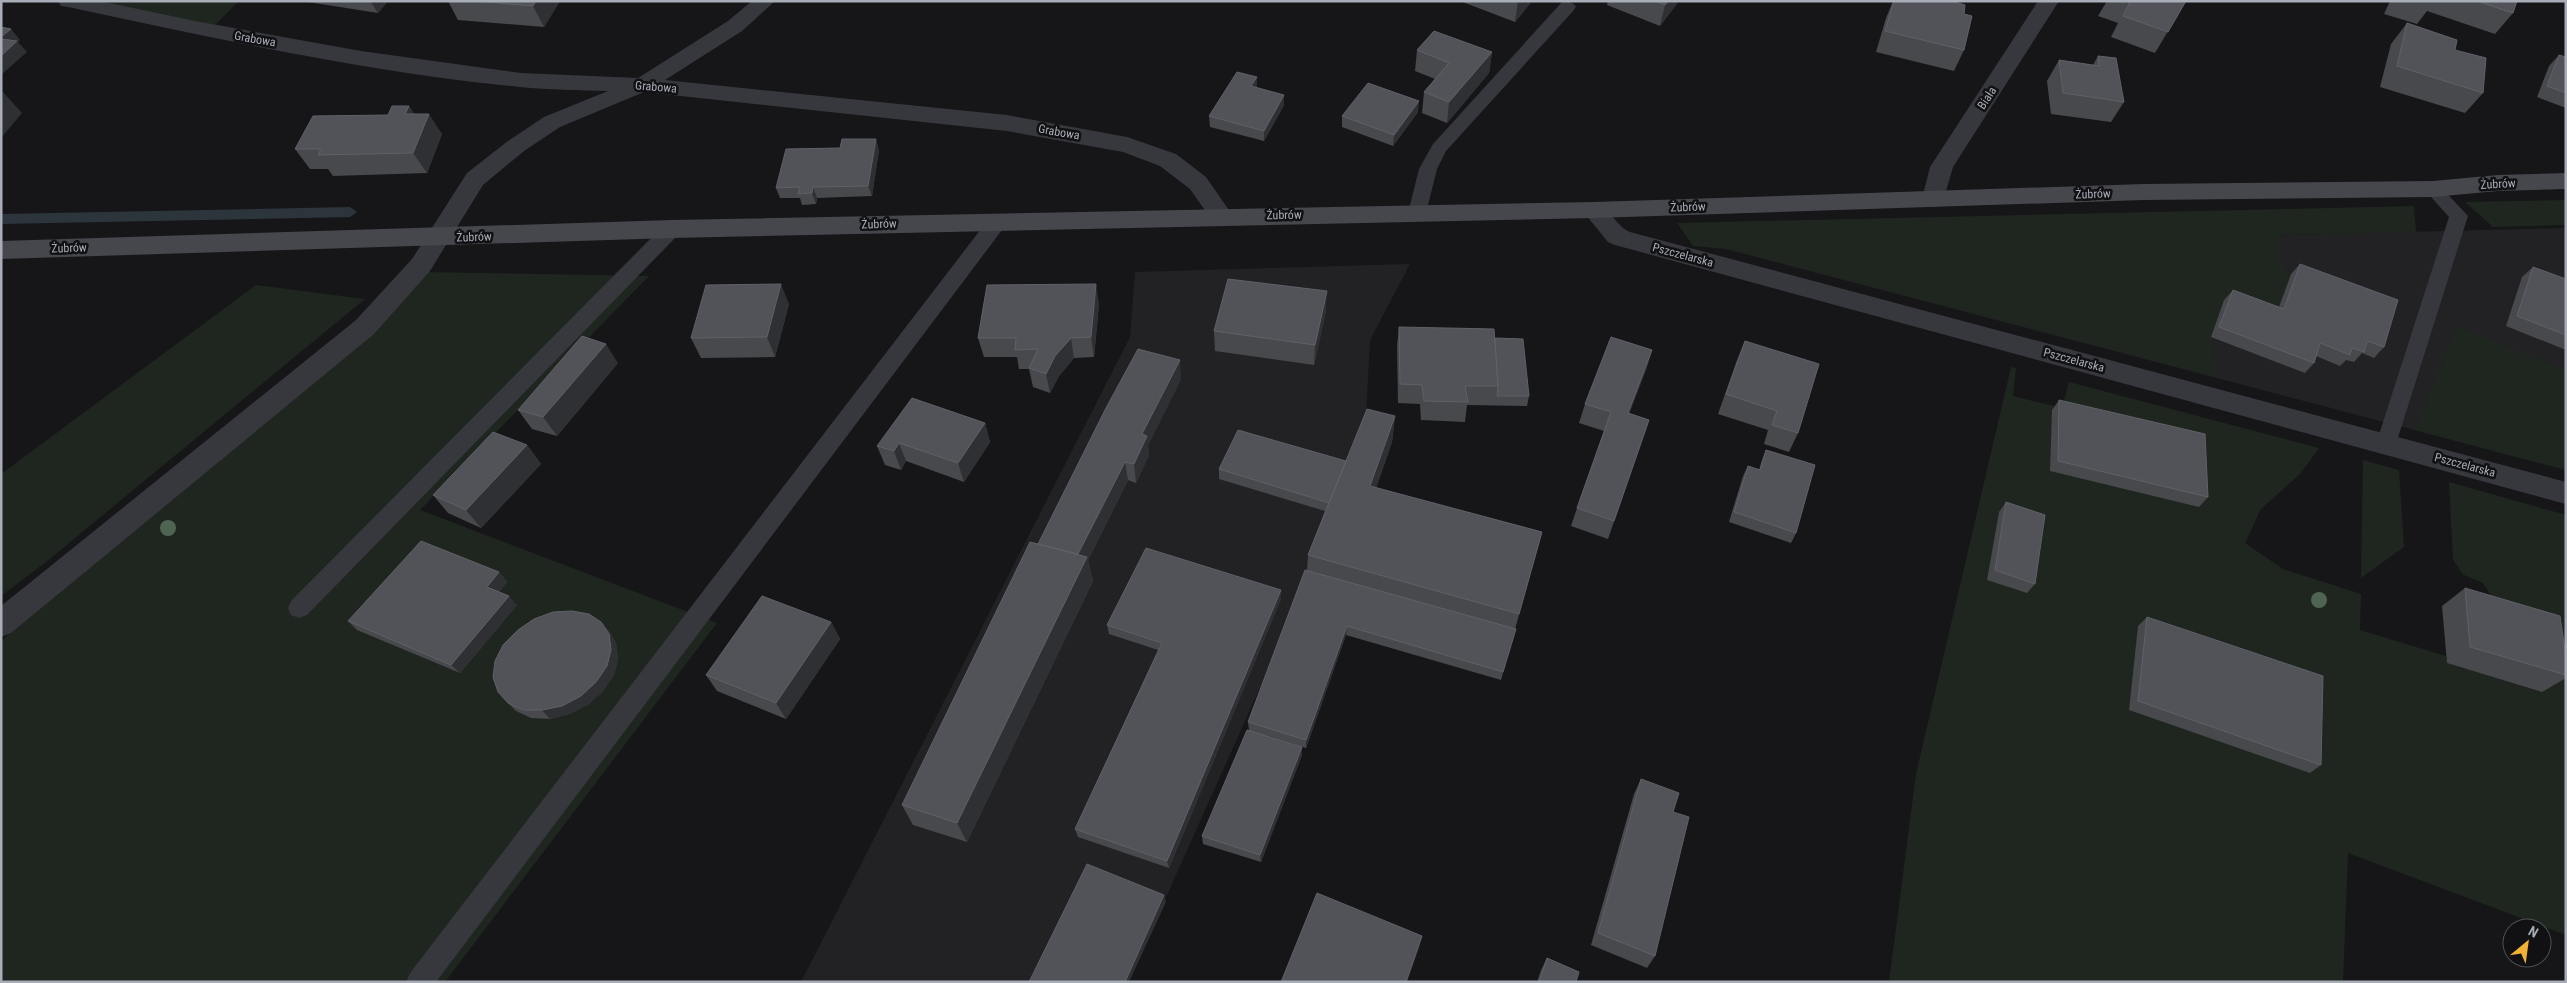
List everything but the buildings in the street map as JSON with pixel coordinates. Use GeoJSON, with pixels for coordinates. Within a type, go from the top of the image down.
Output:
{"type":"FeatureCollection","features":[{"type":"Feature","properties":{"kind":"main road","name":"Żubrów"},"geometry":{"type":"LineString","coordinates":[[1,250],[439,238],[672,229],[1221,216],[1594,210],[2144,192],[2433,188],[2498,183],[2566,182]]}},
{"type":"Feature","properties":{"kind":"street","name":"Grabowa"},"geometry":{"type":"LineString","coordinates":[[68,1],[195,28],[361,58],[521,80],[642,85],[1007,123],[1126,145],[1168,160],[1198,183],[1221,216]]}},
{"type":"Feature","properties":{"kind":"street"},"geometry":{"type":"LineString","coordinates":[[1,624],[365,327],[421,265],[474,180],[516,146],[552,122],[642,85],[735,26],[765,1]]}},
{"type":"Feature","properties":{"kind":"street","name":"Biała"},"geometry":{"type":"LineString","coordinates":[[1934,199],[1942,167],[2049,1]]}},
{"type":"Feature","properties":{"kind":"street","name":"Pszczelarska"},"geometry":{"type":"LineString","coordinates":[[1594,210],[1616,236],[2566,492]]}},
{"type":"Feature","properties":{"kind":"lane"},"geometry":{"type":"LineString","coordinates":[[1418,213],[1428,169],[1439,148],[1568,6]]}},
{"type":"Feature","properties":{"kind":"lane"},"geometry":{"type":"LineString","coordinates":[[2386,444],[2459,216],[2433,188]]}},
{"type":"Feature","properties":{"kind":"lane"},"geometry":{"type":"LineString","coordinates":[[419,982],[998,221]]}},
{"type":"Feature","properties":{"kind":"lane"},"geometry":{"type":"LineString","coordinates":[[299,608],[672,229]]}},
{"type":"Feature","properties":{"kind":"shaded area"},"geometry":{"type":"Polygon","coordinates":[[[99,1],[239,1],[213,27],[99,1]]]}},
{"type":"Feature","properties":{"kind":"shaded area"},"geometry":{"type":"Polygon","coordinates":[[[2566,200],[2566,225],[2493,227],[2465,202],[2566,200]]]}},
{"type":"Feature","properties":{"kind":"shaded area"},"geometry":{"type":"Polygon","coordinates":[[[2414,206],[2416,232],[2281,235],[2278,260],[2291,274],[2275,319],[2224,300],[2211,337],[2216,377],[1727,249],[1693,246],[1677,223],[2414,206]]]}},
{"type":"Feature","properties":{"kind":"shaded area"},"geometry":{"type":"Polygon","coordinates":[[[2566,228],[2566,470],[1726,249],[2566,228]]]}},
{"type":"Feature","properties":{"kind":"shaded area"},"geometry":{"type":"Polygon","coordinates":[[[1410,264],[1370,340],[1365,435],[1289,623],[1128,982],[801,982],[1130,337],[1135,272],[1410,264]]]}},
{"type":"Feature","properties":{"kind":"shaded area"},"geometry":{"type":"Polygon","coordinates":[[[425,272],[649,276],[420,510],[717,623],[445,982],[1,982],[1,641],[375,328],[425,272]]]}},
{"type":"Feature","properties":{"kind":"shaded area"},"geometry":{"type":"Polygon","coordinates":[[[256,285],[365,299],[46,562],[1,596],[1,474],[256,285]]]}},
{"type":"Feature","properties":{"kind":"shaded area"},"geometry":{"type":"Polygon","coordinates":[[[2457,326],[2566,371],[2566,470],[2415,430],[2457,326]]]}},
{"type":"Feature","properties":{"kind":"shaded area"},"geometry":{"type":"Polygon","coordinates":[[[2011,367],[2016,368],[2013,396],[2062,408],[2069,382],[2319,448],[2300,474],[2261,509],[2245,543],[2283,569],[2361,594],[2360,630],[2446,656],[2447,663],[2542,692],[2492,620],[2491,596],[2483,583],[2462,574],[2453,559],[2449,482],[2566,515],[2566,935],[2552,930],[2552,918],[2521,918],[2348,853],[2343,982],[1889,982],[1916,774],[2011,367]]]}},
{"type":"Feature","properties":{"kind":"shaded area"},"geometry":{"type":"Polygon","coordinates":[[[2363,460],[2399,470],[2404,547],[2361,578],[2363,460]]]}},
{"type":"Feature","properties":{"kind":"waterway"},"geometry":{"type":"LineString","coordinates":[[1,219],[350,212]]}}]}
